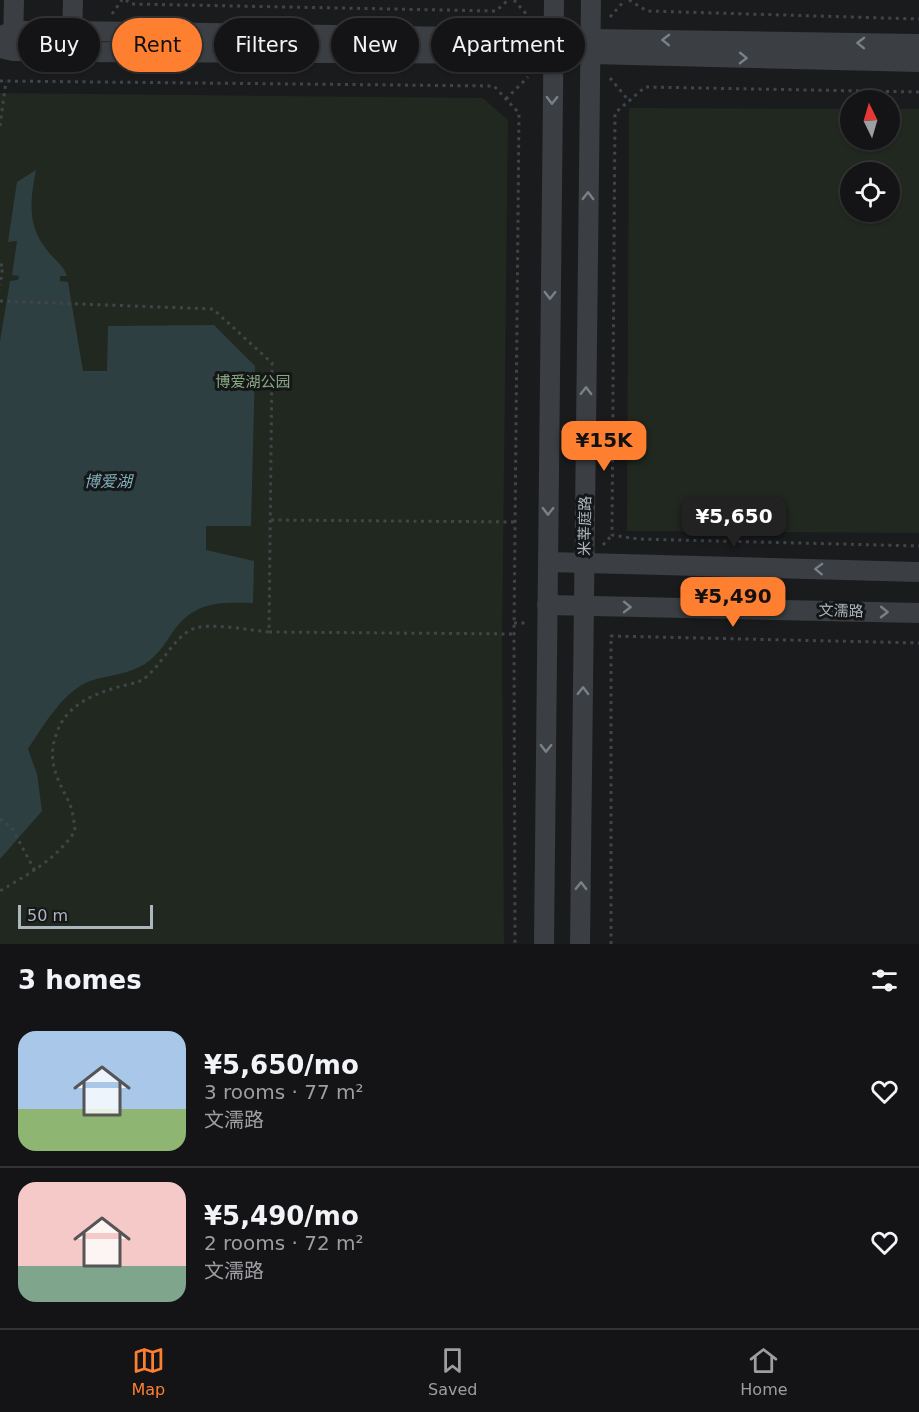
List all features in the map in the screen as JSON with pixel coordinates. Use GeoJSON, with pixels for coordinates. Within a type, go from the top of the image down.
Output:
{"type":"FeatureCollection","features":[{"type":"Feature","properties":{"kind":"street"},"geometry":{"type":"LineString","coordinates":[[6,50],[14,0]]}},
{"type":"Feature","properties":{"kind":"street"},"geometry":{"type":"LineString","coordinates":[[72,18],[73,0]]}},
{"type":"Feature","properties":{"kind":"street"},"geometry":{"type":"LineString","coordinates":[[554,0],[554,18]]}},
{"type":"Feature","properties":{"kind":"street","name":"米莘庭路"},"geometry":{"type":"LineString","coordinates":[[580,944],[591,0]]}},
{"type":"Feature","properties":{"kind":"street"},"geometry":{"type":"LineString","coordinates":[[100,32],[431,43]]}},
{"type":"Feature","properties":{"kind":"street"},"geometry":{"type":"LineString","coordinates":[[585,47],[919,44]]}},
{"type":"Feature","properties":{"kind":"street"},"geometry":{"type":"LineString","coordinates":[[590,47],[919,62]]}},
{"type":"Feature","properties":{"kind":"street"},"geometry":{"type":"LineString","coordinates":[[100,52],[431,48]]}},
{"type":"Feature","properties":{"kind":"street"},"geometry":{"type":"LineString","coordinates":[[544,944],[553,72]]}},
{"type":"Feature","properties":{"kind":"street"},"geometry":{"type":"LineString","coordinates":[[548,562],[919,572]]}},
{"type":"Feature","properties":{"kind":"street","name":"文濡路"},"geometry":{"type":"LineString","coordinates":[[547,604],[919,613]]}},
{"type":"Feature","properties":{"kind":"path"},"geometry":{"type":"LineString","coordinates":[[111,15],[124,0],[131,4],[496,10],[508,0]]}},
{"type":"Feature","properties":{"kind":"path"},"geometry":{"type":"LineString","coordinates":[[514,0],[528,16]]}},
{"type":"Feature","properties":{"kind":"path"},"geometry":{"type":"LineString","coordinates":[[610,17],[627,0],[647,11],[919,19]]}},
{"type":"Feature","properties":{"kind":"path"},"geometry":{"type":"LineString","coordinates":[[506,99],[528,77]]}},
{"type":"Feature","properties":{"kind":"path"},"geometry":{"type":"LineString","coordinates":[[610,78],[629,101]]}},
{"type":"Feature","properties":{"kind":"path"},"geometry":{"type":"LineString","coordinates":[[0,81],[494,86],[519,114],[514,623],[515,944]]}},
{"type":"Feature","properties":{"kind":"path"},"geometry":{"type":"LineString","coordinates":[[0,126],[6,81]]}},
{"type":"Feature","properties":{"kind":"path"},"geometry":{"type":"LineString","coordinates":[[603,545],[612,536],[615,113],[645,87],[919,92]]}},
{"type":"Feature","properties":{"kind":"path"},"geometry":{"type":"LineString","coordinates":[[0,265],[3,265],[0,285]]}},
{"type":"Feature","properties":{"kind":"path"},"geometry":{"type":"LineString","coordinates":[[2,301],[213,309],[272,363],[269,632]]}},
{"type":"Feature","properties":{"kind":"path"},"geometry":{"type":"LineString","coordinates":[[271,520],[515,522]]}},
{"type":"Feature","properties":{"kind":"path"},"geometry":{"type":"LineString","coordinates":[[612,536],[638,539],[919,546]]}},
{"type":"Feature","properties":{"kind":"path"},"geometry":{"type":"LineString","coordinates":[[514,623],[533,624]]}},
{"type":"Feature","properties":{"kind":"path"},"geometry":{"type":"LineString","coordinates":[[0,891],[35,871],[68,842],[75,831],[69,801],[56,776],[52,751],[56,734],[71,711],[83,700],[97,693],[139,681],[151,673],[182,637],[198,627],[269,632],[514,634]]}},
{"type":"Feature","properties":{"kind":"path"},"geometry":{"type":"LineString","coordinates":[[606,630],[611,636],[611,944]]}},
{"type":"Feature","properties":{"kind":"path"},"geometry":{"type":"LineString","coordinates":[[611,636],[919,643]]}},
{"type":"Feature","properties":{"kind":"path"},"geometry":{"type":"LineString","coordinates":[[0,819],[12,828],[35,871]]}},
{"type":"Feature","properties":{"kind":"path"},"geometry":{"type":"LineString","coordinates":[[602,872],[612,872]]}},
{"type":"Feature","properties":{"kind":"green space","name":"博爱湖公园"},"geometry":{"type":"Polygon","coordinates":[[[0,93],[483,98],[508,120],[502,643],[504,944],[0,944],[0,93]]]}},
{"type":"Feature","properties":{"kind":"green space"},"geometry":{"type":"Polygon","coordinates":[[[629,108],[840,109],[840,150],[900,150],[900,109],[919,109],[919,533],[627,531],[629,108]]]}},
{"type":"Feature","properties":{"kind":"water","name":"博爱湖"},"geometry":{"type":"Polygon","coordinates":[[[36,170],[32,192],[33,222],[41,241],[67,276],[60,276],[60,281],[68,282],[83,371],[107,371],[108,326],[214,325],[255,366],[251,526],[206,526],[206,550],[254,561],[253,603],[218,604],[198,609],[180,622],[160,650],[145,664],[126,672],[93,680],[64,699],[28,749],[37,774],[42,811],[0,859],[0,341],[10,281],[18,280],[19,276],[12,275],[17,241],[8,242],[17,182],[36,170]]]}}]}
